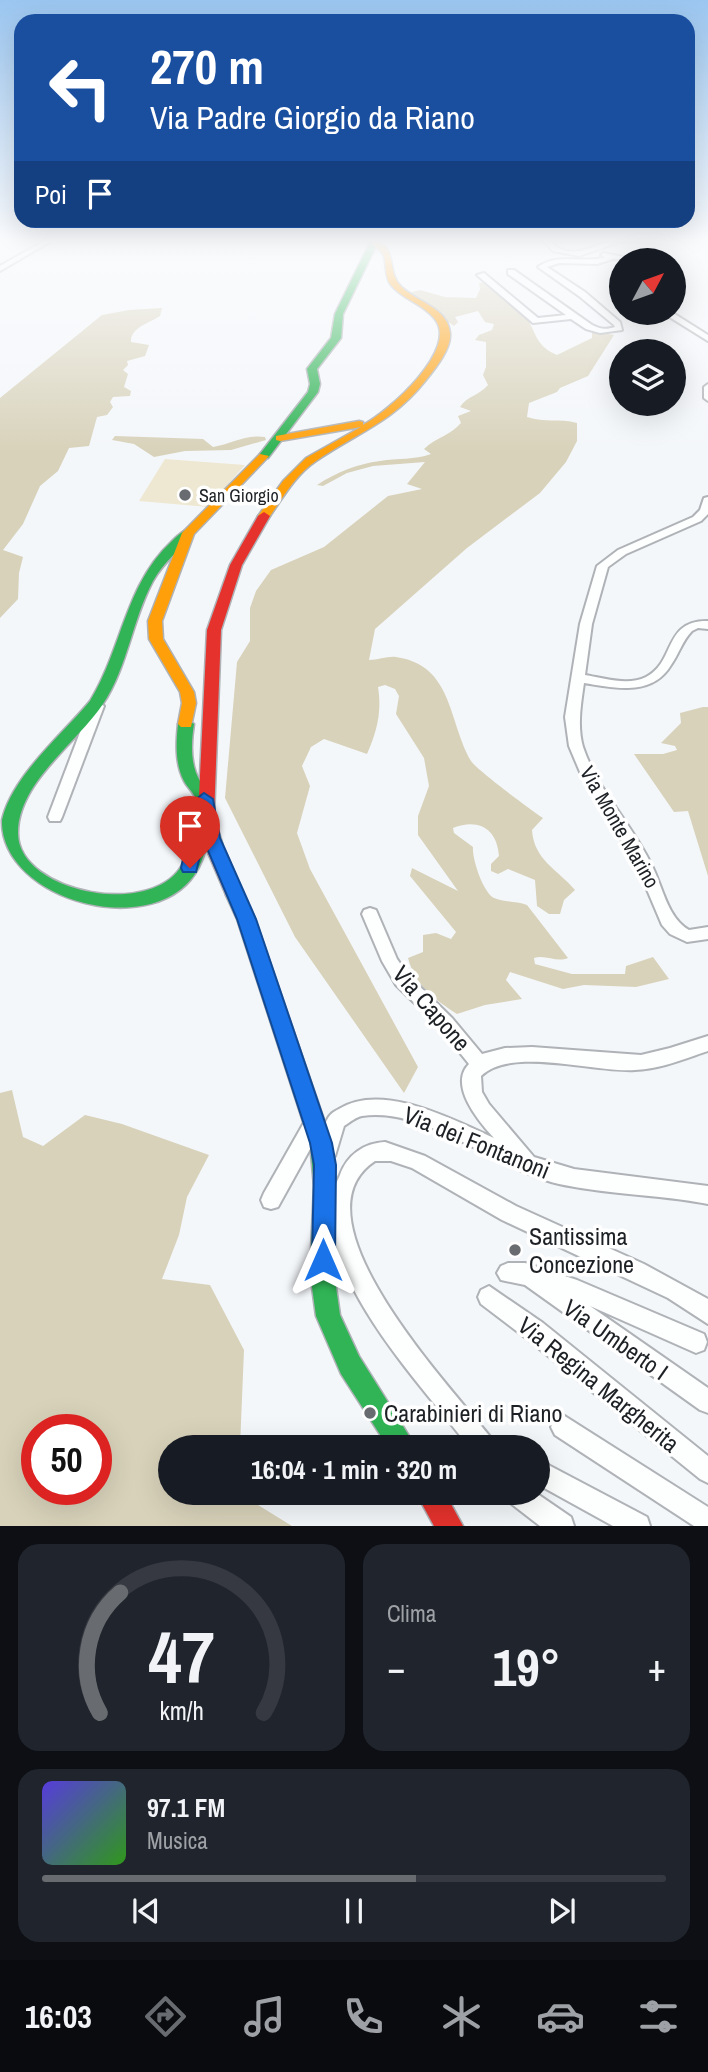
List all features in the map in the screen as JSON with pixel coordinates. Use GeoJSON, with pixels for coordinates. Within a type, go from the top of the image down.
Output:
{"type":"FeatureCollection","features":[{"type":"Feature","properties":{"kind":"street"},"geometry":{"type":"LineString","coordinates":[[55,817],[100,698],[153,571],[280,438],[313,392],[315,386],[312,369],[336,338],[340,311]]}},
{"type":"Feature","properties":{"kind":"street"},"geometry":{"type":"LineString","coordinates":[[100,698],[37,775],[12,816],[9,832],[11,846],[26,870],[66,894],[92,900],[120,902],[161,895],[180,883],[191,864],[204,799],[214,630],[245,547],[289,484],[311,459],[378,421],[429,372],[445,342],[446,333],[437,317],[429,311]]}},
{"type":"Feature","properties":{"kind":"street"},"geometry":{"type":"LineString","coordinates":[[524,311],[536,321],[573,316]]}},
{"type":"Feature","properties":{"kind":"street"},"geometry":{"type":"LineString","coordinates":[[566,311],[599,331],[613,331],[618,326]]}},
{"type":"Feature","properties":{"kind":"street"},"geometry":{"type":"LineString","coordinates":[[686,325],[708,339]]}},
{"type":"Feature","properties":{"kind":"street"},"geometry":{"type":"LineString","coordinates":[[708,387],[708,398]]}},
{"type":"Feature","properties":{"kind":"street"},"geometry":{"type":"LineString","coordinates":[[280,438],[378,421]]}},
{"type":"Feature","properties":{"kind":"street","name":"Via Monte Marino"},"geometry":{"type":"LineString","coordinates":[[708,502],[705,511],[697,519],[622,552],[603,566],[586,624],[572,723],[577,750],[587,772],[642,862],[671,926],[687,936],[708,933]]}},
{"type":"Feature","properties":{"kind":"street"},"geometry":{"type":"LineString","coordinates":[[188,533],[154,629],[158,642],[186,690],[189,703],[184,735],[186,766],[192,783],[204,799],[212,838],[246,919],[315,1122],[333,1218],[386,1323],[422,1372],[478,1435]]}},
{"type":"Feature","properties":{"kind":"street"},"geometry":{"type":"LineString","coordinates":[[579,678],[624,683],[649,681],[665,668],[674,646],[687,630],[695,625],[708,625]]}},
{"type":"Feature","properties":{"kind":"street","name":"Via Capone"},"geometry":{"type":"LineString","coordinates":[[370,914],[390,961],[402,980],[446,1023],[478,1062]]}},
{"type":"Feature","properties":{"kind":"street"},"geometry":{"type":"LineString","coordinates":[[530,1166],[488,1116],[473,1092],[471,1072],[478,1062],[491,1057],[515,1055],[640,1062],[708,1043]]}},
{"type":"Feature","properties":{"kind":"street","name":"Via dei Fontanoni"},"geometry":{"type":"LineString","coordinates":[[325,1165],[332,1130],[338,1118],[355,1109],[374,1106],[425,1117],[530,1166],[556,1174],[581,1179],[661,1185],[708,1195]]}},
{"type":"Feature","properties":{"kind":"street"},"geometry":{"type":"LineString","coordinates":[[271,1200],[315,1122]]}},
{"type":"Feature","properties":{"kind":"street"},"geometry":{"type":"LineString","coordinates":[[396,1435],[343,1349],[328,1316],[324,1285],[333,1218],[341,1189],[360,1161],[376,1152],[396,1153],[480,1200],[628,1266],[692,1300],[708,1313]]}},
{"type":"Feature","properties":{"kind":"street","name":"Via Umberto I"},"geometry":{"type":"LineString","coordinates":[[696,1342],[577,1292],[516,1273],[708,1402]]}},
{"type":"Feature","properties":{"kind":"street","name":"Via Regina Margherita"},"geometry":{"type":"LineString","coordinates":[[489,1297],[708,1471]]}},
{"type":"Feature","properties":{"kind":"street"},"geometry":{"type":"LineString","coordinates":[[563,1427],[708,1521]]}},
{"type":"Feature","properties":{"kind":"street"},"geometry":{"type":"LineString","coordinates":[[550,1478],[638,1526]]}},
{"type":"Feature","properties":{"kind":"street"},"geometry":{"type":"LineString","coordinates":[[437,1505],[449,1526]]}},
{"type":"Feature","properties":{"kind":"street"},"geometry":{"type":"LineString","coordinates":[[531,1505],[562,1526]]}},
{"type":"Feature","properties":{"kind":"shaded area"},"geometry":{"type":"Polygon","coordinates":[[[122,311],[161,311],[160,316],[141,326],[132,337],[131,342],[149,345],[145,356],[127,361],[128,365],[123,370],[128,374],[124,387],[131,391],[130,396],[113,397],[110,402],[113,407],[107,415],[97,417],[89,446],[69,448],[58,471],[40,486],[23,524],[3,550],[23,557],[18,599],[0,618],[0,398],[102,315],[122,311]]]}},
{"type":"Feature","properties":{"kind":"shaded area"},"geometry":{"type":"Polygon","coordinates":[[[433,311],[477,311],[455,317],[458,322],[454,326],[433,311]]]}},
{"type":"Feature","properties":{"kind":"shaded area"},"geometry":{"type":"Polygon","coordinates":[[[478,311],[521,311],[541,344],[557,355],[592,338],[592,331],[614,335],[588,376],[529,403],[527,417],[577,423],[577,441],[566,462],[540,493],[467,548],[375,629],[369,660],[396,657],[415,662],[429,671],[446,697],[471,761],[543,818],[532,830],[537,849],[575,890],[564,900],[560,914],[549,914],[537,906],[535,880],[508,869],[498,874],[491,871],[491,864],[499,856],[498,847],[485,828],[471,824],[453,828],[454,833],[473,847],[479,875],[490,895],[527,905],[568,958],[559,960],[538,957],[534,958],[535,964],[572,974],[625,974],[626,966],[653,957],[669,979],[636,987],[584,985],[563,989],[510,972],[506,980],[522,999],[485,1005],[457,1014],[426,990],[415,976],[408,958],[423,952],[423,935],[436,933],[451,939],[456,932],[410,876],[412,868],[458,891],[418,835],[418,816],[429,786],[424,758],[396,714],[399,696],[395,689],[385,685],[378,687],[378,721],[367,754],[324,739],[311,747],[302,766],[310,786],[297,833],[310,869],[418,1067],[404,1093],[295,937],[225,798],[237,662],[250,641],[250,608],[256,591],[271,570],[324,547],[388,496],[422,489],[407,484],[425,462],[373,466],[347,473],[323,486],[317,485],[340,472],[363,464],[431,454],[424,449],[461,423],[458,416],[471,411],[460,407],[488,385],[483,375],[486,367],[486,342],[475,340],[479,335],[492,330],[494,324],[485,322],[478,311]]]}},
{"type":"Feature","properties":{"kind":"shaded area"},"geometry":{"type":"Polygon","coordinates":[[[115,436],[203,439],[213,447],[251,437],[265,437],[266,440],[231,450],[185,451],[154,457],[134,444],[112,440],[115,436]]]}},
{"type":"Feature","properties":{"kind":"shaded area"},"geometry":{"type":"Polygon","coordinates":[[[165,459],[245,465],[208,507],[139,501],[165,459]]]}},
{"type":"Feature","properties":{"kind":"shaded area"},"geometry":{"type":"Polygon","coordinates":[[[708,707],[708,876],[688,811],[674,812],[634,754],[663,754],[677,750],[675,746],[661,743],[681,723],[680,713],[708,707]]]}},
{"type":"Feature","properties":{"kind":"shaded area"},"geometry":{"type":"Polygon","coordinates":[[[12,1090],[23,1137],[43,1146],[85,1115],[122,1124],[209,1155],[187,1197],[179,1235],[162,1279],[210,1285],[244,1350],[240,1435],[158,1435],[158,1505],[258,1505],[292,1526],[0,1526],[0,1093],[12,1090]]]}},
{"type":"Feature","properties":{"kind":"traffic: fast"},"geometry":{"type":"LineString","coordinates":[[264,456],[313,392],[315,384],[312,369],[336,338],[340,311]]}},
{"type":"Feature","properties":{"kind":"traffic: fast"},"geometry":{"type":"LineString","coordinates":[[186,724],[184,746],[187,768],[204,799],[204,804],[193,861],[176,885],[153,897],[124,902],[94,900],[64,892],[38,879],[19,861],[9,838],[10,821],[16,803],[41,766],[96,703],[114,670],[146,583],[166,553],[188,533]]}},
{"type":"Feature","properties":{"kind":"traffic: fast"},"geometry":{"type":"LineString","coordinates":[[235,895],[246,919],[321,1143],[325,1186],[322,1273],[328,1316],[350,1365],[395,1435]]}},
{"type":"Feature","properties":{"kind":"traffic: slow"},"geometry":{"type":"LineString","coordinates":[[264,516],[287,483],[310,460],[375,423],[402,402],[424,376],[442,348],[446,333],[439,317],[431,311]]}},
{"type":"Feature","properties":{"kind":"traffic: slow"},"geometry":{"type":"LineString","coordinates":[[280,438],[359,424]]}},
{"type":"Feature","properties":{"kind":"traffic: slow"},"geometry":{"type":"LineString","coordinates":[[186,724],[189,703],[187,692],[156,639],[155,621],[188,533],[264,456]]}},
{"type":"Feature","properties":{"kind":"traffic: jam"},"geometry":{"type":"LineString","coordinates":[[235,895],[214,846],[206,817],[214,630],[236,565],[264,516]]}},
{"type":"Feature","properties":{"kind":"traffic: jam"},"geometry":{"type":"LineString","coordinates":[[437,1505],[449,1526]]}},
{"type":"Feature","properties":{"kind":"place","name":"San Giorgio"},"geometry":{"type":"Point","coordinates":[185,495]}},
{"type":"Feature","properties":{"kind":"place","name":"Santissima Concezione"},"geometry":{"type":"Point","coordinates":[515,1250]}},
{"type":"Feature","properties":{"kind":"place","name":"Carabinieri di Riano"},"geometry":{"type":"Point","coordinates":[370,1413]}},
{"type":"Feature","properties":{"kind":"route"},"geometry":{"type":"LineString","coordinates":[[190,868],[196,849],[204,799],[214,846],[246,919],[321,1143],[325,1165],[323,1260]]}}]}
